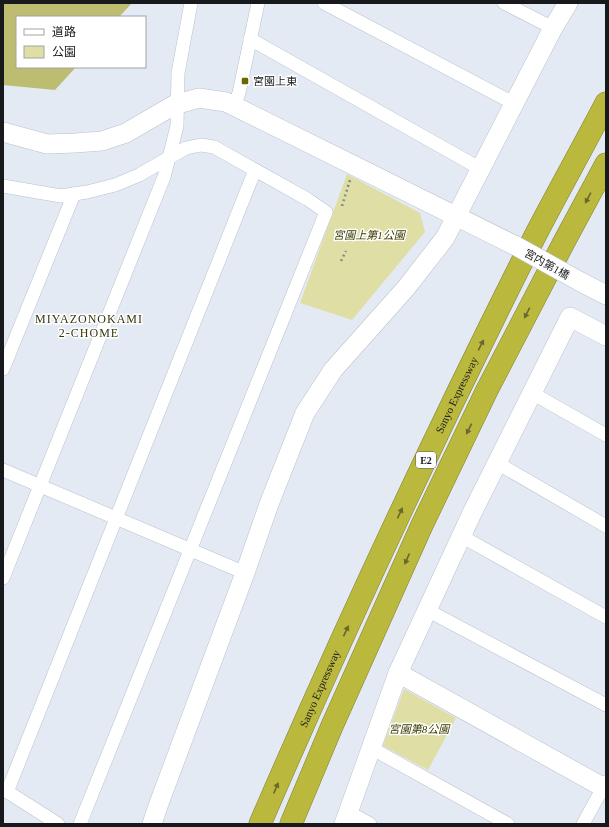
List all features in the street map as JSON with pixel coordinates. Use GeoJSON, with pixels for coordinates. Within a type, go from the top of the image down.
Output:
{"type":"FeatureCollection","features":[{"type":"Feature","properties":{"kind":"highway","name":"Sanyo Expressway"},"geometry":{"type":"LineString","coordinates":[[260,824],[308,714],[463,380],[537,232],[606,103]]}},
{"type":"Feature","properties":{"kind":"highway","name":"E2"},"geometry":{"type":"LineString","coordinates":[[291,824],[332,726],[422,525],[487,390],[606,164]]}},
{"type":"Feature","properties":{"kind":"street"},"geometry":{"type":"LineString","coordinates":[[3,578],[164,177],[177,126],[178,73],[191,3]]}},
{"type":"Feature","properties":{"kind":"street"},"geometry":{"type":"LineString","coordinates":[[234,106],[239,93],[258,3]]}},
{"type":"Feature","properties":{"kind":"street"},"geometry":{"type":"LineString","coordinates":[[324,3],[515,104]]}},
{"type":"Feature","properties":{"kind":"street"},"geometry":{"type":"LineString","coordinates":[[504,3],[553,28]]}},
{"type":"Feature","properties":{"kind":"street"},"geometry":{"type":"LineString","coordinates":[[152,824],[269,504],[305,413],[332,370],[406,288],[445,238],[553,28],[568,3]]}},
{"type":"Feature","properties":{"kind":"street"},"geometry":{"type":"LineString","coordinates":[[250,39],[481,169]]}},
{"type":"Feature","properties":{"kind":"street","name":"宮内第1橋"},"geometry":{"type":"LineString","coordinates":[[3,132],[47,144],[102,141],[126,132],[177,104],[199,98],[226,102],[516,246],[606,296]]}},
{"type":"Feature","properties":{"kind":"street"},"geometry":{"type":"LineString","coordinates":[[3,186],[61,196],[87,192],[115,185],[139,175],[186,148],[201,145],[214,146],[307,199],[326,212],[80,824]]}},
{"type":"Feature","properties":{"kind":"street"},"geometry":{"type":"LineString","coordinates":[[58,824],[5,790],[116,519],[255,170]]}},
{"type":"Feature","properties":{"kind":"street"},"geometry":{"type":"LineString","coordinates":[[3,370],[74,194]]}},
{"type":"Feature","properties":{"kind":"street"},"geometry":{"type":"LineString","coordinates":[[370,824],[346,818],[398,673],[461,536],[570,317],[606,336]]}},
{"type":"Feature","properties":{"kind":"street"},"geometry":{"type":"LineString","coordinates":[[532,394],[606,435]]}},
{"type":"Feature","properties":{"kind":"street"},"geometry":{"type":"LineString","coordinates":[[497,463],[606,526]]}},
{"type":"Feature","properties":{"kind":"street"},"geometry":{"type":"LineString","coordinates":[[3,470],[245,573]]}},
{"type":"Feature","properties":{"kind":"street"},"geometry":{"type":"LineString","coordinates":[[461,536],[606,617]]}},
{"type":"Feature","properties":{"kind":"street"},"geometry":{"type":"LineString","coordinates":[[427,610],[606,705]]}},
{"type":"Feature","properties":{"kind":"street"},"geometry":{"type":"LineString","coordinates":[[398,673],[605,786],[583,824]]}},
{"type":"Feature","properties":{"kind":"street"},"geometry":{"type":"LineString","coordinates":[[371,748],[508,824]]}},
{"type":"Feature","properties":{"kind":"path"},"geometry":{"type":"LineString","coordinates":[[342,206],[355,166]]}},
{"type":"Feature","properties":{"kind":"path"},"geometry":{"type":"LineString","coordinates":[[341,261],[346,251]]}},
{"type":"Feature","properties":{"kind":"green space","name":"宮園上第1公園"},"geometry":{"type":"Polygon","coordinates":[[[347,174],[420,213],[425,232],[352,320],[300,303],[347,174]]]}},
{"type":"Feature","properties":{"kind":"green space","name":"宮園第8公園"},"geometry":{"type":"Polygon","coordinates":[[[404,689],[456,718],[428,770],[383,746],[404,689]]]}},
{"type":"Feature","properties":{"kind":"shaded area"},"geometry":{"type":"Polygon","coordinates":[[[3,3],[132,3],[120,16],[16,16],[16,68],[75,68],[55,90],[3,85],[3,3]]]}},
{"type":"Feature","properties":{"kind":"place","name":"宮園上東"},"geometry":{"type":"Point","coordinates":[245,81]}},
{"type":"Feature","properties":{"kind":"district","name":"MIYAZONOKAMI 2-CHOME"},"geometry":{"type":"Point","coordinates":[89,326]}}]}
